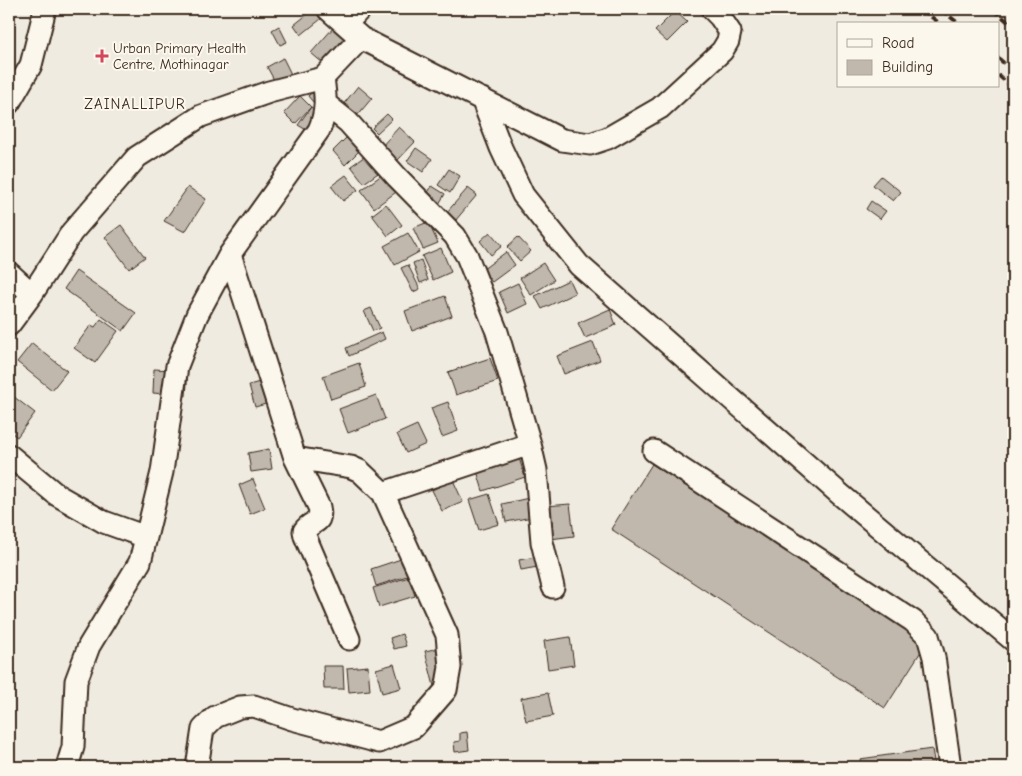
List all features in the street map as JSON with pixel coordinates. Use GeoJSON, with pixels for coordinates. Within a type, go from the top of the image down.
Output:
{"type":"FeatureCollection","features":[{"type":"Feature","properties":{"kind":"street"},"geometry":{"type":"LineString","coordinates":[[9,104],[31,65],[45,9]]}},
{"type":"Feature","properties":{"kind":"street"},"geometry":{"type":"LineString","coordinates":[[328,9],[356,23],[482,99],[562,140],[590,144],[608,138],[660,108],[722,51],[728,41],[730,32],[712,9]]}},
{"type":"Feature","properties":{"kind":"street"},"geometry":{"type":"LineString","coordinates":[[68,767],[73,747],[76,681],[89,646],[140,562],[162,472],[177,366],[197,315],[230,254],[319,130],[324,119],[326,104],[323,78],[356,23]]}},
{"type":"Feature","properties":{"kind":"street"},"geometry":{"type":"LineString","coordinates":[[9,325],[32,294],[72,232],[137,157],[201,116],[269,92],[323,78]]}},
{"type":"Feature","properties":{"kind":"street"},"geometry":{"type":"LineString","coordinates":[[482,99],[501,148],[523,195],[579,265],[841,495],[1013,640]]}},
{"type":"Feature","properties":{"kind":"street"},"geometry":{"type":"LineString","coordinates":[[326,104],[348,122],[397,177],[455,236],[467,256],[497,332],[530,444],[536,470],[542,542],[552,587]]}},
{"type":"Feature","properties":{"kind":"street"},"geometry":{"type":"LineString","coordinates":[[230,254],[296,458],[319,507],[320,515],[318,521],[307,527],[304,531],[305,536],[349,639]]}},
{"type":"Feature","properties":{"kind":"street"},"geometry":{"type":"LineString","coordinates":[[9,273],[32,294]]}},
{"type":"Feature","properties":{"kind":"street"},"geometry":{"type":"LineString","coordinates":[[383,493],[530,444]]}},
{"type":"Feature","properties":{"kind":"street"},"geometry":{"type":"LineString","coordinates":[[654,451],[913,621],[928,636],[934,657],[950,767]]}},
{"type":"Feature","properties":{"kind":"street"},"geometry":{"type":"LineString","coordinates":[[9,455],[57,495],[104,522],[146,536]]}},
{"type":"Feature","properties":{"kind":"street"},"geometry":{"type":"LineString","coordinates":[[197,767],[203,729],[215,717],[240,707],[254,706],[292,719],[379,742],[414,727],[446,690],[450,667],[447,635],[383,493],[360,471],[351,466],[296,458]]}},
{"type":"Feature","properties":{"kind":"building"},"geometry":{"type":"Polygon","coordinates":[[[314,9],[321,19],[301,35],[294,25],[314,9]]]}},
{"type":"Feature","properties":{"kind":"building"},"geometry":{"type":"Polygon","coordinates":[[[675,11],[687,22],[667,42],[655,31],[675,11]]]}},
{"type":"Feature","properties":{"kind":"building"},"geometry":{"type":"Polygon","coordinates":[[[279,26],[287,42],[280,45],[272,30],[279,26]]]}},
{"type":"Feature","properties":{"kind":"building"},"geometry":{"type":"Polygon","coordinates":[[[334,27],[352,43],[330,69],[311,53],[334,27]]]}},
{"type":"Feature","properties":{"kind":"building"},"geometry":{"type":"Polygon","coordinates":[[[283,58],[294,80],[279,89],[267,67],[283,58]]]}},
{"type":"Feature","properties":{"kind":"building"},"geometry":{"type":"Polygon","coordinates":[[[358,86],[372,98],[356,117],[342,106],[358,86]]]}},
{"type":"Feature","properties":{"kind":"building"},"geometry":{"type":"Polygon","coordinates":[[[317,88],[323,94],[313,102],[308,96],[317,88]]]}},
{"type":"Feature","properties":{"kind":"building"},"geometry":{"type":"Polygon","coordinates":[[[300,96],[311,107],[295,124],[284,113],[300,96]]]}},
{"type":"Feature","properties":{"kind":"building"},"geometry":{"type":"Polygon","coordinates":[[[311,107],[320,113],[308,131],[298,125],[311,107]]]}},
{"type":"Feature","properties":{"kind":"building"},"geometry":{"type":"Polygon","coordinates":[[[387,114],[392,119],[377,133],[372,128],[387,114]]]}},
{"type":"Feature","properties":{"kind":"building"},"geometry":{"type":"Polygon","coordinates":[[[399,127],[415,142],[397,161],[381,147],[399,127]]]}},
{"type":"Feature","properties":{"kind":"building"},"geometry":{"type":"Polygon","coordinates":[[[347,137],[360,150],[345,165],[333,151],[347,137]]]}},
{"type":"Feature","properties":{"kind":"building"},"geometry":{"type":"Polygon","coordinates":[[[416,148],[432,159],[423,172],[407,161],[416,148]]]}},
{"type":"Feature","properties":{"kind":"building"},"geometry":{"type":"Polygon","coordinates":[[[368,154],[381,171],[364,183],[351,166],[368,154]]]}},
{"type":"Feature","properties":{"kind":"building"},"geometry":{"type":"Polygon","coordinates":[[[449,169],[460,176],[450,193],[438,185],[449,169]]]}},
{"type":"Feature","properties":{"kind":"building"},"geometry":{"type":"Polygon","coordinates":[[[386,172],[399,190],[374,208],[361,190],[386,172]]]}},
{"type":"Feature","properties":{"kind":"building"},"geometry":{"type":"Polygon","coordinates":[[[346,175],[358,190],[343,201],[331,186],[346,175]]]}},
{"type":"Feature","properties":{"kind":"building"},"geometry":{"type":"Polygon","coordinates":[[[881,176],[901,192],[893,201],[873,185],[881,176]]]}},
{"type":"Feature","properties":{"kind":"building"},"geometry":{"type":"Polygon","coordinates":[[[432,186],[445,194],[436,209],[423,200],[432,186]]]}},
{"type":"Feature","properties":{"kind":"building"},"geometry":{"type":"Polygon","coordinates":[[[188,187],[206,199],[185,232],[164,221],[188,187]]]}},
{"type":"Feature","properties":{"kind":"building"},"geometry":{"type":"Polygon","coordinates":[[[468,188],[477,195],[455,221],[446,213],[468,188]]]}},
{"type":"Feature","properties":{"kind":"building"},"geometry":{"type":"Polygon","coordinates":[[[871,201],[886,211],[880,219],[866,209],[871,201]]]}},
{"type":"Feature","properties":{"kind":"building"},"geometry":{"type":"Polygon","coordinates":[[[386,204],[402,225],[388,236],[372,215],[386,204]]]}},
{"type":"Feature","properties":{"kind":"building"},"geometry":{"type":"Polygon","coordinates":[[[428,222],[438,243],[423,249],[413,228],[428,222]]]}},
{"type":"Feature","properties":{"kind":"building"},"geometry":{"type":"Polygon","coordinates":[[[121,225],[145,257],[129,269],[105,237],[121,225]]]}},
{"type":"Feature","properties":{"kind":"building"},"geometry":{"type":"Polygon","coordinates":[[[490,232],[502,246],[491,255],[480,241],[490,232]]]}},
{"type":"Feature","properties":{"kind":"building"},"geometry":{"type":"Polygon","coordinates":[[[408,233],[419,252],[395,265],[384,246],[408,233]]]}},
{"type":"Feature","properties":{"kind":"building"},"geometry":{"type":"Polygon","coordinates":[[[518,237],[531,251],[520,261],[507,247],[518,237]]]}},
{"type":"Feature","properties":{"kind":"building"},"geometry":{"type":"Polygon","coordinates":[[[441,248],[451,272],[433,280],[422,256],[441,248]]]}},
{"type":"Feature","properties":{"kind":"building"},"geometry":{"type":"Polygon","coordinates":[[[506,252],[515,265],[492,282],[482,270],[506,252]]]}},
{"type":"Feature","properties":{"kind":"building"},"geometry":{"type":"Polygon","coordinates":[[[421,260],[428,280],[420,283],[413,263],[421,260]]]}},
{"type":"Feature","properties":{"kind":"building"},"geometry":{"type":"Polygon","coordinates":[[[543,263],[554,280],[531,295],[520,278],[543,263]]]}},
{"type":"Feature","properties":{"kind":"building"},"geometry":{"type":"Polygon","coordinates":[[[408,265],[420,289],[413,292],[401,268],[408,265]]]}},
{"type":"Feature","properties":{"kind":"building"},"geometry":{"type":"Polygon","coordinates":[[[76,271],[136,313],[123,331],[64,289],[76,271]]]}},
{"type":"Feature","properties":{"kind":"building"},"geometry":{"type":"Polygon","coordinates":[[[569,280],[575,293],[542,309],[535,296],[569,280]]]}},
{"type":"Feature","properties":{"kind":"building"},"geometry":{"type":"Polygon","coordinates":[[[518,283],[527,304],[508,313],[499,292],[518,283]]]}},
{"type":"Feature","properties":{"kind":"building"},"geometry":{"type":"Polygon","coordinates":[[[445,296],[452,316],[412,331],[405,311],[445,296]]]}},
{"type":"Feature","properties":{"kind":"building"},"geometry":{"type":"Polygon","coordinates":[[[371,308],[380,328],[373,331],[364,311],[371,308]]]}},
{"type":"Feature","properties":{"kind":"building"},"geometry":{"type":"Polygon","coordinates":[[[610,309],[616,325],[585,338],[578,323],[610,309]]]}},
{"type":"Feature","properties":{"kind":"building"},"geometry":{"type":"Polygon","coordinates":[[[101,319],[118,331],[95,363],[74,348],[91,325],[95,327],[101,319]]]}},
{"type":"Feature","properties":{"kind":"building"},"geometry":{"type":"Polygon","coordinates":[[[382,332],[385,339],[349,356],[346,348],[382,332]]]}},
{"type":"Feature","properties":{"kind":"building"},"geometry":{"type":"Polygon","coordinates":[[[593,342],[600,360],[564,374],[557,356],[593,342]]]}},
{"type":"Feature","properties":{"kind":"building"},"geometry":{"type":"Polygon","coordinates":[[[32,343],[67,371],[52,390],[17,362],[32,343]]]}},
{"type":"Feature","properties":{"kind":"building"},"geometry":{"type":"Polygon","coordinates":[[[490,358],[498,381],[456,395],[448,372],[490,358]]]}},
{"type":"Feature","properties":{"kind":"building"},"geometry":{"type":"Polygon","coordinates":[[[359,363],[366,387],[331,399],[323,376],[359,363]]]}},
{"type":"Feature","properties":{"kind":"building"},"geometry":{"type":"Polygon","coordinates":[[[154,369],[188,371],[186,396],[153,393],[154,369]]]}},
{"type":"Feature","properties":{"kind":"building"},"geometry":{"type":"Polygon","coordinates":[[[274,378],[280,400],[255,407],[249,385],[274,378]]]}},
{"type":"Feature","properties":{"kind":"building"},"geometry":{"type":"Polygon","coordinates":[[[9,393],[35,413],[17,437],[9,431],[9,393]]]}},
{"type":"Feature","properties":{"kind":"building"},"geometry":{"type":"Polygon","coordinates":[[[376,395],[385,419],[348,433],[339,409],[376,395]]]}},
{"type":"Feature","properties":{"kind":"building"},"geometry":{"type":"Polygon","coordinates":[[[448,402],[458,431],[442,437],[431,408],[448,402]]]}},
{"type":"Feature","properties":{"kind":"building"},"geometry":{"type":"Polygon","coordinates":[[[417,425],[426,444],[406,453],[397,434],[417,425]]]}},
{"type":"Feature","properties":{"kind":"building"},"geometry":{"type":"Polygon","coordinates":[[[269,449],[272,469],[251,472],[248,453],[269,449]]]}},
{"type":"Feature","properties":{"kind":"building"},"geometry":{"type":"Polygon","coordinates":[[[519,458],[525,477],[483,491],[477,471],[519,458]]]}},
{"type":"Feature","properties":{"kind":"building"},"geometry":{"type":"Polygon","coordinates":[[[652,464],[927,642],[885,708],[611,529],[652,464]]]}},
{"type":"Feature","properties":{"kind":"building"},"geometry":{"type":"Polygon","coordinates":[[[253,479],[265,508],[250,514],[239,485],[253,479]]]}},
{"type":"Feature","properties":{"kind":"building"},"geometry":{"type":"Polygon","coordinates":[[[453,480],[463,502],[442,511],[432,490],[453,480]]]}},
{"type":"Feature","properties":{"kind":"building"},"geometry":{"type":"Polygon","coordinates":[[[489,494],[499,524],[479,530],[469,500],[489,494]]]}},
{"type":"Feature","properties":{"kind":"building"},"geometry":{"type":"Polygon","coordinates":[[[529,498],[532,517],[506,522],[502,504],[529,498]]]}},
{"type":"Feature","properties":{"kind":"building"},"geometry":{"type":"Polygon","coordinates":[[[570,504],[574,536],[550,539],[546,506],[570,504]]]}},
{"type":"Feature","properties":{"kind":"building"},"geometry":{"type":"Polygon","coordinates":[[[541,556],[543,566],[521,570],[519,560],[541,556]]]}},
{"type":"Feature","properties":{"kind":"building"},"geometry":{"type":"Polygon","coordinates":[[[407,557],[413,574],[376,586],[371,569],[407,557]]]}},
{"type":"Feature","properties":{"kind":"building"},"geometry":{"type":"Polygon","coordinates":[[[409,577],[415,596],[379,607],[373,588],[409,577]]]}},
{"type":"Feature","properties":{"kind":"building"},"geometry":{"type":"Polygon","coordinates":[[[402,634],[406,646],[394,649],[390,638],[402,634]]]}},
{"type":"Feature","properties":{"kind":"building"},"geometry":{"type":"Polygon","coordinates":[[[570,637],[574,665],[548,669],[544,641],[570,637]]]}},
{"type":"Feature","properties":{"kind":"building"},"geometry":{"type":"Polygon","coordinates":[[[444,647],[435,690],[425,651],[444,647]]]}},
{"type":"Feature","properties":{"kind":"building"},"geometry":{"type":"Polygon","coordinates":[[[394,664],[401,688],[382,693],[376,669],[394,664]]]}},
{"type":"Feature","properties":{"kind":"building"},"geometry":{"type":"Polygon","coordinates":[[[323,666],[343,666],[344,689],[324,689],[323,666]]]}},
{"type":"Feature","properties":{"kind":"building"},"geometry":{"type":"Polygon","coordinates":[[[368,666],[370,690],[349,692],[347,668],[368,666]]]}},
{"type":"Feature","properties":{"kind":"building"},"geometry":{"type":"Polygon","coordinates":[[[548,693],[553,716],[526,721],[521,698],[548,693]]]}},
{"type":"Feature","properties":{"kind":"building"},"geometry":{"type":"Polygon","coordinates":[[[467,732],[469,750],[455,752],[454,742],[460,741],[460,733],[467,732]]]}},
{"type":"Feature","properties":{"kind":"building"},"geometry":{"type":"Polygon","coordinates":[[[932,749],[935,767],[861,767],[860,759],[932,749]]]}},
{"type":"Feature","properties":{"kind":"railway"},"geometry":{"type":"LineString","coordinates":[[922,9],[938,22]]}},
{"type":"Feature","properties":{"kind":"railway"},"geometry":{"type":"LineString","coordinates":[[941,9],[957,22]]}},
{"type":"Feature","properties":{"kind":"railway"},"geometry":{"type":"LineString","coordinates":[[993,9],[1013,26]]}},
{"type":"Feature","properties":{"kind":"railway"},"geometry":{"type":"LineString","coordinates":[[1000,60],[1013,71]]}},
{"type":"Feature","properties":{"kind":"railway"},"geometry":{"type":"LineString","coordinates":[[1000,77],[1013,88]]}},
{"type":"Feature","properties":{"kind":"place","name":"Urban Primary Health Centre, Mothinagar"},"geometry":{"type":"Point","coordinates":[102,56]}},
{"type":"Feature","properties":{"kind":"district","name":"ZAINALLIPUR"},"geometry":{"type":"Point","coordinates":[135,104]}}]}
